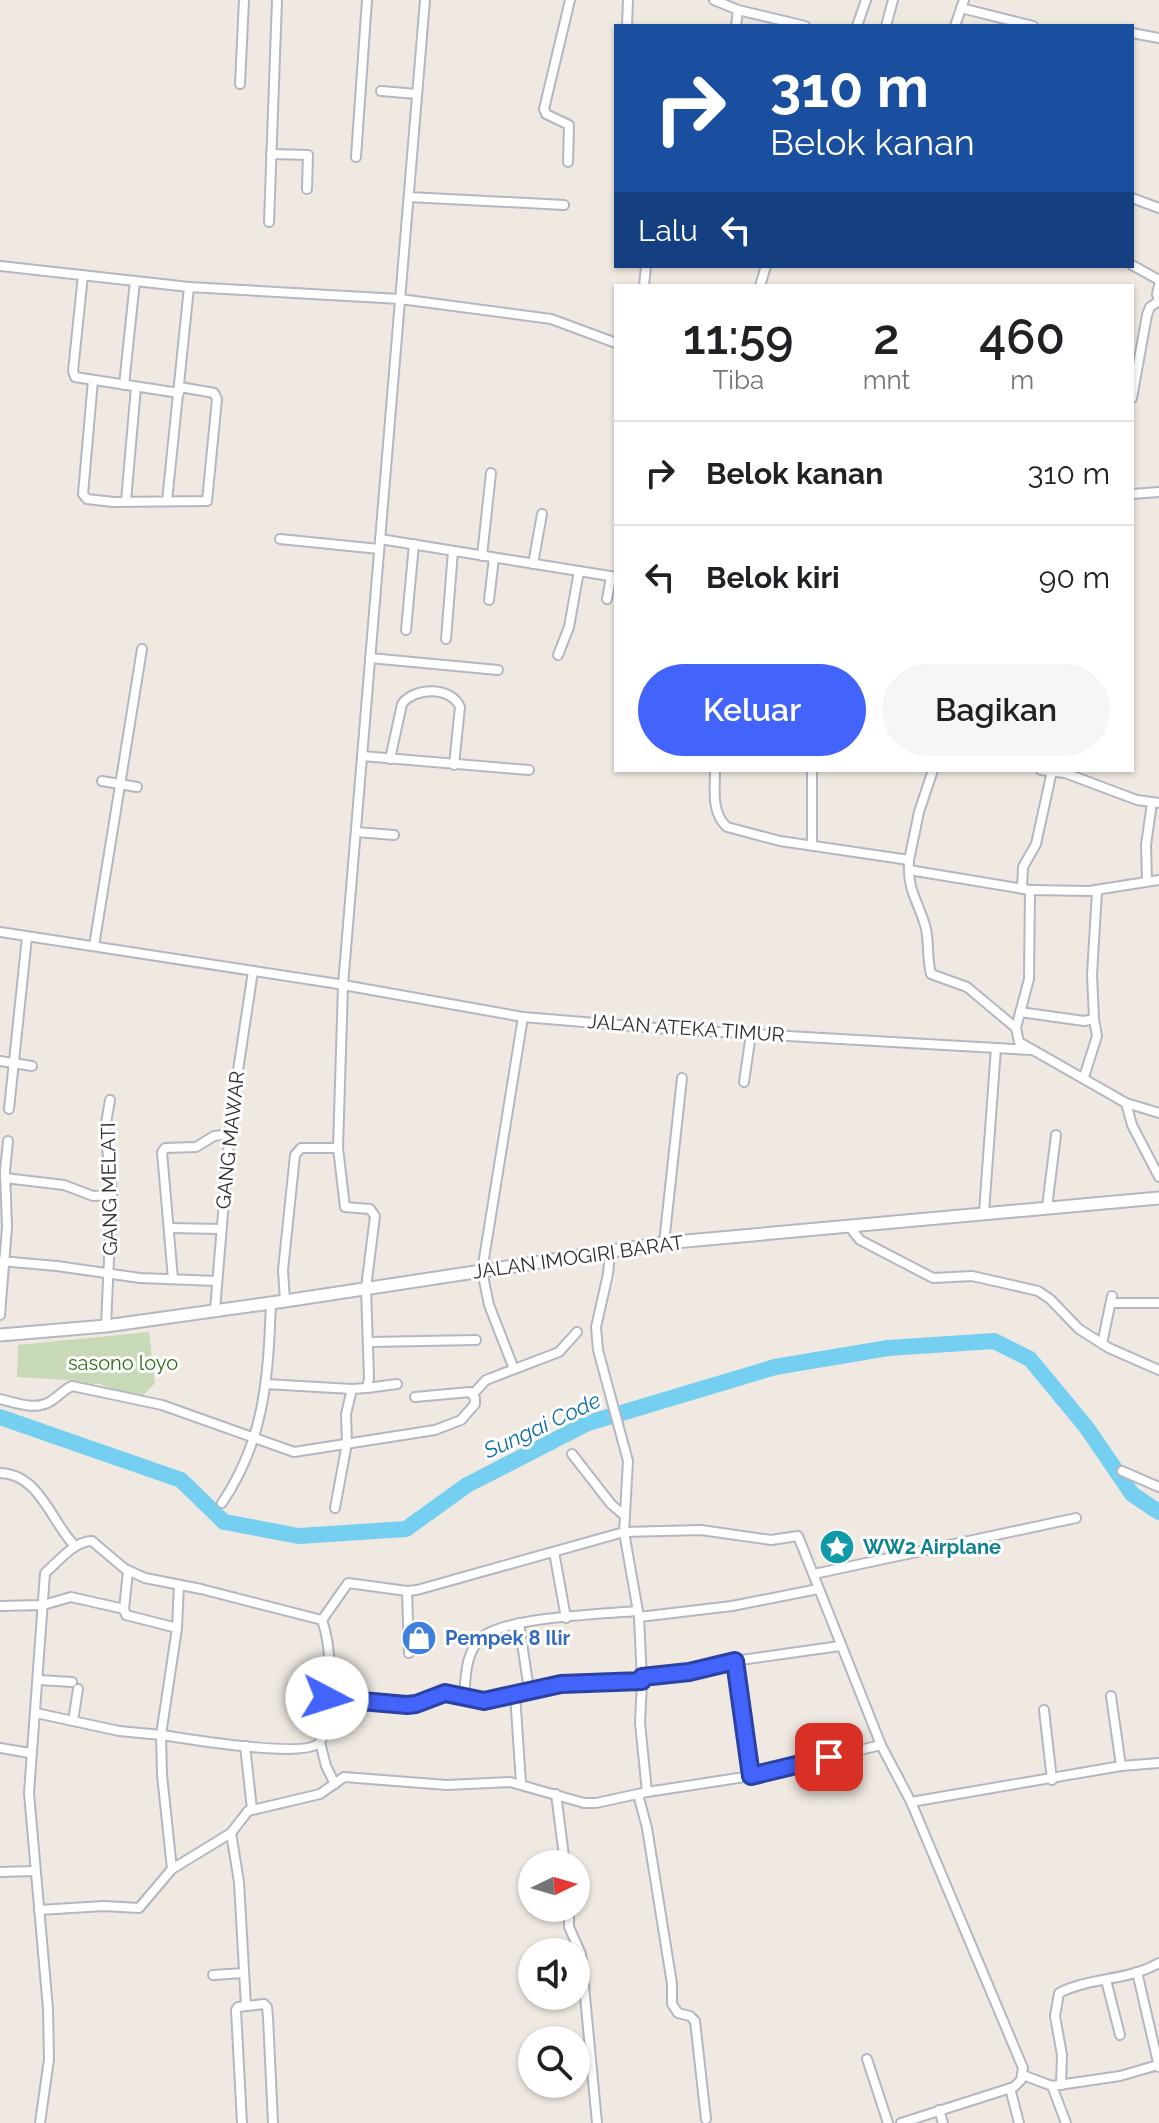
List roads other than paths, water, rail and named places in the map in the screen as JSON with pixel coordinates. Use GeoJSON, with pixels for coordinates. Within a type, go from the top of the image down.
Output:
{"type":"FeatureCollection","features":[{"type":"Feature","properties":{"kind":"main road","name":"JALAN IMOGIRI BARAT"},"geometry":{"type":"LineString","coordinates":[[0,1335],[106,1326],[664,1243],[1159,1198]]}},
{"type":"Feature","properties":{"kind":"street"},"geometry":{"type":"LineString","coordinates":[[240,84],[244,0]]}},
{"type":"Feature","properties":{"kind":"street"},"geometry":{"type":"LineString","coordinates":[[269,222],[277,0]]}},
{"type":"Feature","properties":{"kind":"street"},"geometry":{"type":"LineString","coordinates":[[356,157],[367,0]]}},
{"type":"Feature","properties":{"kind":"street"},"geometry":{"type":"LineString","coordinates":[[367,1388],[369,1342],[366,1288],[375,1216],[370,1209],[345,1207],[338,1148],[343,985],[425,0]]}},
{"type":"Feature","properties":{"kind":"street"},"geometry":{"type":"LineString","coordinates":[[568,162],[569,125],[546,114],[544,109],[570,0]]}},
{"type":"Feature","properties":{"kind":"street"},"geometry":{"type":"LineString","coordinates":[[627,24],[628,0]]}},
{"type":"Feature","properties":{"kind":"street"},"geometry":{"type":"LineString","coordinates":[[714,0],[738,10],[797,24]]}},
{"type":"Feature","properties":{"kind":"street"},"geometry":{"type":"LineString","coordinates":[[858,24],[866,0]]}},
{"type":"Feature","properties":{"kind":"street"},"geometry":{"type":"LineString","coordinates":[[887,24],[893,0]]}},
{"type":"Feature","properties":{"kind":"street"},"geometry":{"type":"LineString","coordinates":[[956,24],[962,2],[1027,24]]}},
{"type":"Feature","properties":{"kind":"street"},"geometry":{"type":"LineString","coordinates":[[736,24],[738,10]]}},
{"type":"Feature","properties":{"kind":"street"},"geometry":{"type":"LineString","coordinates":[[1134,33],[1159,38]]}},
{"type":"Feature","properties":{"kind":"street"},"geometry":{"type":"LineString","coordinates":[[381,91],[417,94]]}},
{"type":"Feature","properties":{"kind":"street"},"geometry":{"type":"LineString","coordinates":[[271,154],[308,155],[307,189]]}},
{"type":"Feature","properties":{"kind":"street"},"geometry":{"type":"LineString","coordinates":[[409,197],[564,205]]}},
{"type":"Feature","properties":{"kind":"street"},"geometry":{"type":"LineString","coordinates":[[1134,199],[1159,208]]}},
{"type":"Feature","properties":{"kind":"street"},"geometry":{"type":"LineString","coordinates":[[0,266],[189,287],[400,299],[551,319],[614,342]]}},
{"type":"Feature","properties":{"kind":"street"},"geometry":{"type":"LineString","coordinates":[[1134,266],[1159,282],[1159,301],[1150,307],[1147,315],[1134,387]]}},
{"type":"Feature","properties":{"kind":"street"},"geometry":{"type":"LineString","coordinates":[[83,275],[73,371],[75,377],[136,387],[214,393],[217,399],[205,502],[87,499],[83,494],[93,380]]}},
{"type":"Feature","properties":{"kind":"street"},"geometry":{"type":"LineString","coordinates":[[124,385],[135,281]]}},
{"type":"Feature","properties":{"kind":"street"},"geometry":{"type":"LineString","coordinates":[[167,501],[189,287]]}},
{"type":"Feature","properties":{"kind":"street"},"geometry":{"type":"LineString","coordinates":[[126,501],[136,387]]}},
{"type":"Feature","properties":{"kind":"street"},"geometry":{"type":"LineString","coordinates":[[482,556],[491,473]]}},
{"type":"Feature","properties":{"kind":"street"},"geometry":{"type":"LineString","coordinates":[[1134,494],[1159,492]]}},
{"type":"Feature","properties":{"kind":"street"},"geometry":{"type":"LineString","coordinates":[[533,564],[542,514]]}},
{"type":"Feature","properties":{"kind":"street"},"geometry":{"type":"LineString","coordinates":[[280,539],[379,549]]}},
{"type":"Feature","properties":{"kind":"street"},"geometry":{"type":"LineString","coordinates":[[380,539],[614,577],[607,599]]}},
{"type":"Feature","properties":{"kind":"street"},"geometry":{"type":"LineString","coordinates":[[406,630],[414,544]]}},
{"type":"Feature","properties":{"kind":"street"},"geometry":{"type":"LineString","coordinates":[[446,639],[453,551]]}},
{"type":"Feature","properties":{"kind":"street"},"geometry":{"type":"LineString","coordinates":[[489,600],[494,558]]}},
{"type":"Feature","properties":{"kind":"street"},"geometry":{"type":"LineString","coordinates":[[558,655],[569,627],[579,571]]}},
{"type":"Feature","properties":{"kind":"street"},"geometry":{"type":"LineString","coordinates":[[94,946],[142,649]]}},
{"type":"Feature","properties":{"kind":"street"},"geometry":{"type":"LineString","coordinates":[[370,658],[498,670]]}},
{"type":"Feature","properties":{"kind":"street"},"geometry":{"type":"LineString","coordinates":[[390,759],[402,704],[406,699],[414,693],[446,693],[456,699],[460,707],[454,765]]}},
{"type":"Feature","properties":{"kind":"street"},"geometry":{"type":"LineString","coordinates":[[362,756],[529,770]]}},
{"type":"Feature","properties":{"kind":"street"},"geometry":{"type":"LineString","coordinates":[[715,772],[716,809],[722,823],[780,841],[1026,889],[1097,891],[1159,880]]}},
{"type":"Feature","properties":{"kind":"street"},"geometry":{"type":"LineString","coordinates":[[812,772],[812,845]]}},
{"type":"Feature","properties":{"kind":"street"},"geometry":{"type":"LineString","coordinates":[[932,772],[919,812],[909,865],[911,895],[924,919],[931,974],[967,987],[1016,1028]]}},
{"type":"Feature","properties":{"kind":"street"},"geometry":{"type":"LineString","coordinates":[[1052,772],[1036,844],[1023,867],[1029,979],[1016,1028],[1019,1042],[1126,1103],[1159,1113]]}},
{"type":"Feature","properties":{"kind":"street"},"geometry":{"type":"LineString","coordinates":[[1058,772],[1155,803],[1146,845],[1147,881]]}},
{"type":"Feature","properties":{"kind":"street"},"geometry":{"type":"LineString","coordinates":[[102,781],[137,787]]}},
{"type":"Feature","properties":{"kind":"street"},"geometry":{"type":"LineString","coordinates":[[356,832],[394,835]]}},
{"type":"Feature","properties":{"kind":"street"},"geometry":{"type":"LineString","coordinates":[[1084,1077],[1097,1036],[1092,975],[1097,891]]}},
{"type":"Feature","properties":{"kind":"street","name":"JALAN ATEKA TIMUR"},"geometry":{"type":"LineString","coordinates":[[0,932],[343,985],[523,1017],[1031,1050]]}},
{"type":"Feature","properties":{"kind":"street"},"geometry":{"type":"LineString","coordinates":[[9,1109],[27,937]]}},
{"type":"Feature","properties":{"kind":"street","name":"GANG MAWAR"},"geometry":{"type":"LineString","coordinates":[[215,1310],[230,1134],[253,971]]}},
{"type":"Feature","properties":{"kind":"street"},"geometry":{"type":"LineString","coordinates":[[1020,1012],[1084,1021],[1094,1019]]}},
{"type":"Feature","properties":{"kind":"street"},"geometry":{"type":"LineString","coordinates":[[514,1369],[489,1305],[482,1271],[523,1017]]}},
{"type":"Feature","properties":{"kind":"street"},"geometry":{"type":"LineString","coordinates":[[744,1082],[751,1034]]}},
{"type":"Feature","properties":{"kind":"street"},"geometry":{"type":"LineString","coordinates":[[984,1212],[996,1048]]}},
{"type":"Feature","properties":{"kind":"street"},"geometry":{"type":"LineString","coordinates":[[0,1061],[32,1066]]}},
{"type":"Feature","properties":{"kind":"street"},"geometry":{"type":"LineString","coordinates":[[664,1243],[682,1078]]}},
{"type":"Feature","properties":{"kind":"street","name":"GANG MELATI"},"geometry":{"type":"LineString","coordinates":[[106,1326],[112,1195],[105,1129],[110,1100]]}},
{"type":"Feature","properties":{"kind":"street"},"geometry":{"type":"LineString","coordinates":[[1126,1103],[1132,1125],[1159,1177]]}},
{"type":"Feature","properties":{"kind":"street"},"geometry":{"type":"LineString","coordinates":[[173,1279],[161,1157],[163,1149],[196,1147],[214,1136],[230,1134]]}},
{"type":"Feature","properties":{"kind":"street"},"geometry":{"type":"LineString","coordinates":[[1047,1207],[1056,1135]]}},
{"type":"Feature","properties":{"kind":"street"},"geometry":{"type":"LineString","coordinates":[[0,1315],[8,1141]]}},
{"type":"Feature","properties":{"kind":"street"},"geometry":{"type":"LineString","coordinates":[[285,1301],[283,1270],[295,1155],[301,1148],[338,1148]]}},
{"type":"Feature","properties":{"kind":"street"},"geometry":{"type":"LineString","coordinates":[[5,1178],[64,1185],[93,1196],[112,1195]]}},
{"type":"Feature","properties":{"kind":"street"},"geometry":{"type":"LineString","coordinates":[[849,1226],[860,1240],[879,1252],[933,1278],[972,1276],[1038,1291],[1079,1329],[1102,1344],[1159,1370]]}},
{"type":"Feature","properties":{"kind":"street"},"geometry":{"type":"LineString","coordinates":[[169,1228],[221,1229]]}},
{"type":"Feature","properties":{"kind":"street"},"geometry":{"type":"LineString","coordinates":[[610,1251],[596,1327],[598,1350],[628,1461],[624,1532],[638,1614],[643,1793],[672,1984],[672,2004],[678,2013],[695,2021],[706,2119]]}},
{"type":"Feature","properties":{"kind":"street"},"geometry":{"type":"LineString","coordinates":[[2,1262],[57,1266],[110,1275],[217,1281]]}},
{"type":"Feature","properties":{"kind":"street"},"geometry":{"type":"LineString","coordinates":[[1102,1344],[1111,1299],[1159,1303]]}},
{"type":"Feature","properties":{"kind":"street"},"geometry":{"type":"LineString","coordinates":[[222,1503],[240,1477],[254,1438],[266,1384],[271,1303]]}},
{"type":"Feature","properties":{"kind":"street"},"geometry":{"type":"LineString","coordinates":[[473,1394],[486,1380],[559,1352],[577,1332]]}},
{"type":"Feature","properties":{"kind":"street"},"geometry":{"type":"LineString","coordinates":[[369,1342],[476,1340]]}},
{"type":"Feature","properties":{"kind":"street"},"geometry":{"type":"LineString","coordinates":[[266,1384],[352,1389],[397,1384]]}},
{"type":"Feature","properties":{"kind":"street"},"geometry":{"type":"LineString","coordinates":[[0,1399],[27,1406],[41,1405],[65,1389],[79,1387],[162,1405],[294,1452],[410,1435],[452,1425],[475,1404],[473,1394]]}},
{"type":"Feature","properties":{"kind":"street"},"geometry":{"type":"LineString","coordinates":[[335,1508],[347,1443],[346,1414],[352,1389]]}},
{"type":"Feature","properties":{"kind":"street"},"geometry":{"type":"LineString","coordinates":[[415,1397],[473,1394]]}},
{"type":"Feature","properties":{"kind":"street"},"geometry":{"type":"LineString","coordinates":[[572,1454],[611,1504],[625,1516]]}},
{"type":"Feature","properties":{"kind":"street"},"geometry":{"type":"LineString","coordinates":[[1122,1471],[1159,1487]]}},
{"type":"Feature","properties":{"kind":"street"},"geometry":{"type":"LineString","coordinates":[[0,1473],[18,1475],[29,1484],[75,1546]]}},
{"type":"Feature","properties":{"kind":"street"},"geometry":{"type":"LineString","coordinates":[[814,1574],[1076,1518]]}},
{"type":"Feature","properties":{"kind":"street"},"geometry":{"type":"LineString","coordinates":[[322,1620],[348,1583],[407,1591],[624,1532],[701,1530],[771,1540],[798,1536],[881,1745],[911,1802],[1023,2068],[1019,2083],[1010,2088],[901,2123]]}},
{"type":"Feature","properties":{"kind":"street"},"geometry":{"type":"LineString","coordinates":[[40,2123],[49,2059],[46,1966],[29,1793],[45,1573],[75,1546],[92,1541],[128,1571],[145,1578],[322,1620]]}},
{"type":"Feature","properties":{"kind":"street"},"geometry":{"type":"LineString","coordinates":[[554,1552],[566,1618]]}},
{"type":"Feature","properties":{"kind":"street"},"geometry":{"type":"LineString","coordinates":[[124,1609],[128,1571]]}},
{"type":"Feature","properties":{"kind":"street"},"geometry":{"type":"LineString","coordinates":[[172,1869],[161,1735],[177,1628],[179,1585]]}},
{"type":"Feature","properties":{"kind":"street"},"geometry":{"type":"LineString","coordinates":[[464,1696],[468,1660],[480,1639],[488,1633],[519,1623],[732,1606],[818,1589]]}},
{"type":"Feature","properties":{"kind":"street"},"geometry":{"type":"LineString","coordinates":[[407,1591],[409,1653]]}},
{"type":"Feature","properties":{"kind":"street"},"geometry":{"type":"LineString","coordinates":[[0,1606],[43,1605],[71,1597],[124,1609],[130,1617],[177,1628]]}},
{"type":"Feature","properties":{"kind":"street"},"geometry":{"type":"LineString","coordinates":[[322,1620],[330,1649],[320,1742],[326,1766],[335,1784]]}},
{"type":"Feature","properties":{"kind":"street"},"geometry":{"type":"LineString","coordinates":[[519,1623],[529,1690]]}},
{"type":"Feature","properties":{"kind":"street"},"geometry":{"type":"LineString","coordinates":[[327,1698],[407,1705],[445,1693],[484,1701],[579,1682],[642,1679],[735,1661],[840,1646]]}},
{"type":"Feature","properties":{"kind":"street"},"geometry":{"type":"LineString","coordinates":[[735,1661],[751,1776]]}},
{"type":"Feature","properties":{"kind":"street"},"geometry":{"type":"LineString","coordinates":[[39,1680],[75,1685],[73,1721]]}},
{"type":"Feature","properties":{"kind":"street"},"geometry":{"type":"LineString","coordinates":[[515,1694],[521,1783]]}},
{"type":"Feature","properties":{"kind":"street"},"geometry":{"type":"LineString","coordinates":[[1111,1696],[1121,1766]]}},
{"type":"Feature","properties":{"kind":"street"},"geometry":{"type":"LineString","coordinates":[[1044,1710],[1052,1780]]}},
{"type":"Feature","properties":{"kind":"street"},"geometry":{"type":"LineString","coordinates":[[36,1713],[119,1731],[245,1746],[300,1749],[320,1742]]}},
{"type":"Feature","properties":{"kind":"street"},"geometry":{"type":"LineString","coordinates":[[39,1910],[104,1906],[139,1908],[172,1869],[231,1833],[252,1809],[320,1794],[344,1777],[447,1785],[521,1783],[584,1803],[596,1803],[751,1776],[881,1745]]}},
{"type":"Feature","properties":{"kind":"street"},"geometry":{"type":"LineString","coordinates":[[245,1746],[252,1809]]}},
{"type":"Feature","properties":{"kind":"street"},"geometry":{"type":"LineString","coordinates":[[0,1748],[30,1753]]}},
{"type":"Feature","properties":{"kind":"street"},"geometry":{"type":"LineString","coordinates":[[911,1802],[1121,1766],[1159,1763]]}},
{"type":"Feature","properties":{"kind":"street"},"geometry":{"type":"LineString","coordinates":[[556,1794],[563,1850]]}},
{"type":"Feature","properties":{"kind":"street"},"geometry":{"type":"LineString","coordinates":[[231,1833],[239,1882],[246,2006]]}},
{"type":"Feature","properties":{"kind":"street"},"geometry":{"type":"LineString","coordinates":[[0,1872],[35,1871]]}},
{"type":"Feature","properties":{"kind":"street"},"geometry":{"type":"LineString","coordinates":[[569,1922],[581,1954],[597,2123]]}},
{"type":"Feature","properties":{"kind":"street"},"geometry":{"type":"LineString","coordinates":[[1066,2123],[1056,2085],[1062,2055],[1055,2016],[1056,1997],[1068,1988],[1137,1972],[1159,1963]]}},
{"type":"Feature","properties":{"kind":"street"},"geometry":{"type":"LineString","coordinates":[[1023,2075],[1056,2085],[1120,2076],[1159,2066],[1137,1972]]}},
{"type":"Feature","properties":{"kind":"street"},"geometry":{"type":"LineString","coordinates":[[213,1975],[244,1973]]}},
{"type":"Feature","properties":{"kind":"street"},"geometry":{"type":"LineString","coordinates":[[1106,1980],[1120,2035]]}},
{"type":"Feature","properties":{"kind":"street"},"geometry":{"type":"LineString","coordinates":[[242,2123],[236,2010],[238,2007],[264,2004],[267,2007],[273,2123]]}},
{"type":"Feature","properties":{"kind":"street"},"geometry":{"type":"LineString","coordinates":[[867,2059],[888,2123]]}},
{"type":"Feature","properties":{"kind":"street"},"geometry":{"type":"LineString","coordinates":[[1010,2088],[1019,2123]]}},
{"type":"Feature","properties":{"kind":"street"},"geometry":{"type":"LineString","coordinates":[[939,2110],[943,2123]]}},
{"type":"Feature","properties":{"kind":"waterway","name":"Sungai Code"},"geometry":{"type":"LineString","coordinates":[[0,1417],[181,1480],[224,1522],[299,1536],[406,1529],[467,1485],[588,1423],[775,1367],[888,1348],[994,1341],[1030,1359],[1087,1428],[1132,1494],[1159,1512]]}},
{"type":"Feature","properties":{"kind":"place","name":"WW2 Airplane"},"geometry":{"type":"Point","coordinates":[837,1547]}},
{"type":"Feature","properties":{"kind":"place","name":"Pempek 8 Ilir"},"geometry":{"type":"Point","coordinates":[419,1638]}},
{"type":"Feature","properties":{"kind":"park label","name":"sasono loyo"},"geometry":{"type":"Point","coordinates":[123,1363]}}]}
